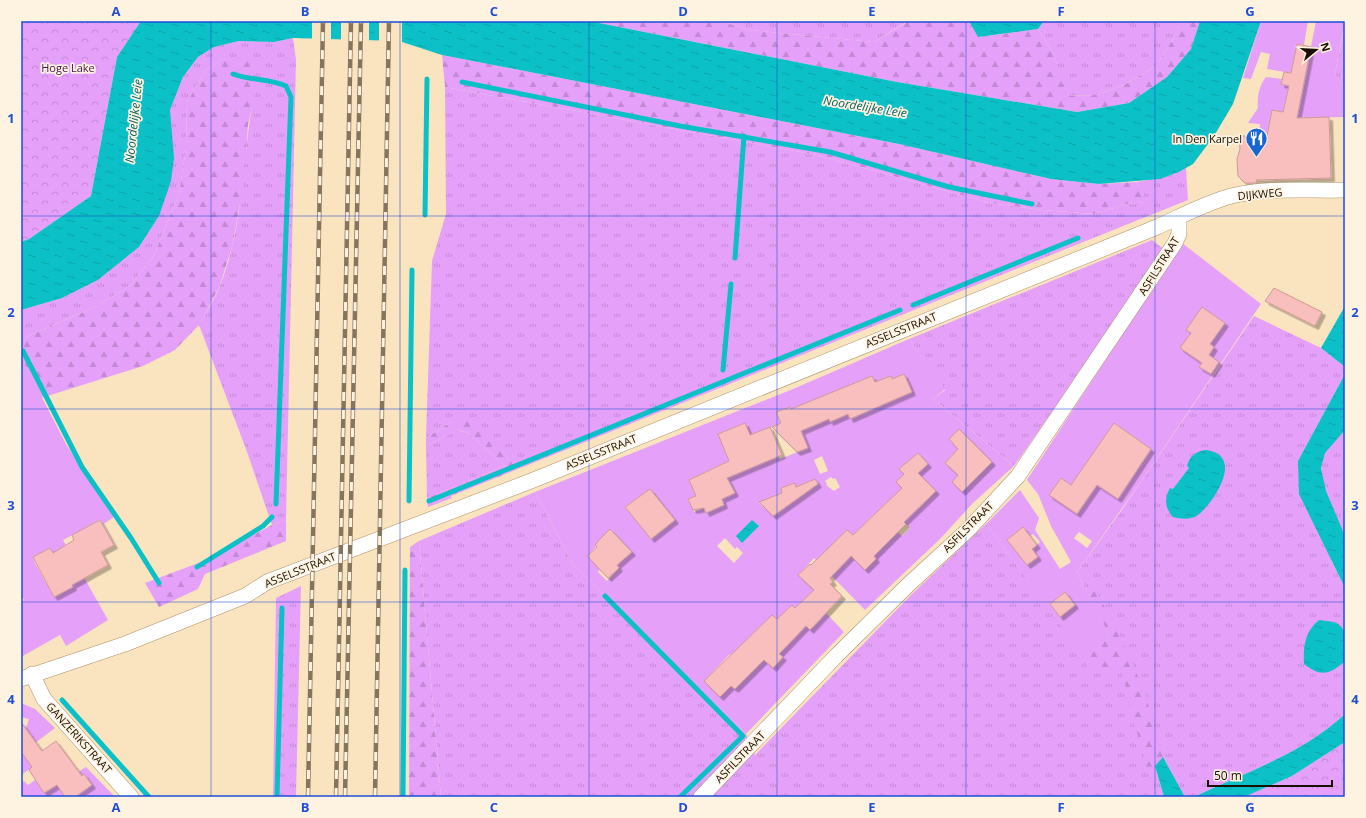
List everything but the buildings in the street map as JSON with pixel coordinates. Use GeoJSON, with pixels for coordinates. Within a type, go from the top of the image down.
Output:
{"type":"FeatureCollection","features":[{"type":"Feature","properties":{"kind":"street","name":"DIJKWEG"},"geometry":{"type":"LineString","coordinates":[[1179,217],[1232,196],[1271,191],[1345,190]]}},
{"type":"Feature","properties":{"kind":"street","name":"ASSELSSTRAAT"},"geometry":{"type":"LineString","coordinates":[[26,677],[132,641],[245,596],[267,582],[531,481],[1179,217]]}},
{"type":"Feature","properties":{"kind":"street","name":"ASFILSTRAAT"},"geometry":{"type":"LineString","coordinates":[[702,797],[836,656],[909,584],[968,530],[1018,476],[1104,351],[1175,243],[1179,234],[1179,217]]}},
{"type":"Feature","properties":{"kind":"street","name":"GANZERIKSTRAAT"},"geometry":{"type":"LineString","coordinates":[[26,677],[131,797]]}},
{"type":"Feature","properties":{"kind":"green space","name":"Hoge Lake"},"geometry":{"type":"Polygon","coordinates":[[[21,21],[141,21],[117,57],[91,196],[29,239],[21,242],[21,21]]]}},
{"type":"Feature","properties":{"kind":"green space"},"geometry":{"type":"Polygon","coordinates":[[[589,21],[720,21],[750,30],[874,42],[909,21],[969,21],[979,37],[1038,29],[1054,54],[1066,96],[1095,95],[1124,85],[1156,66],[1178,31],[1179,21],[1200,21],[1191,49],[1167,77],[1129,103],[1077,112],[897,82],[589,21]]]}},
{"type":"Feature","properties":{"kind":"green space"},"geometry":{"type":"Polygon","coordinates":[[[720,21],[908,21],[874,42],[750,30],[720,21]]]}},
{"type":"Feature","properties":{"kind":"green space"},"geometry":{"type":"Polygon","coordinates":[[[1044,21],[1179,21],[1178,31],[1156,66],[1124,85],[1095,95],[1065,96],[1054,54],[1038,29],[1044,21]]]}},
{"type":"Feature","properties":{"kind":"green space"},"geometry":{"type":"Polygon","coordinates":[[[1261,21],[1308,21],[1304,45],[1297,44],[1291,73],[1267,69],[1270,54],[1261,52],[1251,79],[1243,78],[1261,21]]]}},
{"type":"Feature","properties":{"kind":"green space"},"geometry":{"type":"Polygon","coordinates":[[[1316,21],[1345,21],[1335,74],[1345,89],[1345,126],[1344,117],[1297,118],[1316,21]]]}},
{"type":"Feature","properties":{"kind":"green space"},"geometry":{"type":"Polygon","coordinates":[[[1345,23],[1345,89],[1335,74],[1345,23]]]}},
{"type":"Feature","properties":{"kind":"green space"},"geometry":{"type":"Polygon","coordinates":[[[293,38],[296,60],[286,520],[272,525],[246,449],[199,325],[215,298],[234,239],[255,88],[223,59],[205,71],[187,102],[186,148],[179,194],[154,255],[131,285],[95,307],[21,339],[21,310],[62,298],[98,280],[139,247],[159,216],[170,127],[170,110],[183,77],[198,57],[214,47],[239,41],[274,42],[293,38]]]}},
{"type":"Feature","properties":{"kind":"green space"},"geometry":{"type":"Polygon","coordinates":[[[442,55],[899,144],[1051,179],[1099,184],[1136,182],[1148,202],[1126,204],[1094,214],[1043,210],[990,203],[817,155],[445,87],[442,55]]]}},
{"type":"Feature","properties":{"kind":"green space"},"geometry":{"type":"Polygon","coordinates":[[[249,58],[256,88],[248,125],[244,182],[232,247],[219,288],[199,325],[175,350],[143,366],[41,398],[21,358],[21,339],[95,307],[131,285],[154,255],[179,194],[186,148],[187,102],[205,71],[223,59],[249,58]]]}},
{"type":"Feature","properties":{"kind":"green space"},"geometry":{"type":"Polygon","coordinates":[[[1266,77],[1282,79],[1281,84],[1289,86],[1283,112],[1272,110],[1267,136],[1259,136],[1260,124],[1248,123],[1258,108],[1259,91],[1266,77]]]}},
{"type":"Feature","properties":{"kind":"green space"},"geometry":{"type":"Polygon","coordinates":[[[445,87],[817,155],[990,203],[1043,210],[1094,214],[1126,204],[1147,202],[1136,182],[1168,176],[1186,168],[1188,200],[518,469],[500,450],[451,422],[426,438],[432,261],[446,214],[445,87]]]}},
{"type":"Feature","properties":{"kind":"green space"},"geometry":{"type":"Polygon","coordinates":[[[1152,240],[1165,250],[1014,466],[933,399],[945,390],[909,339],[1152,240]]]}},
{"type":"Feature","properties":{"kind":"green space"},"geometry":{"type":"Polygon","coordinates":[[[1182,243],[1261,304],[1142,480],[1077,572],[1109,635],[1081,652],[986,524],[1020,490],[1039,518],[1035,530],[1060,569],[1071,562],[1051,526],[1038,494],[1027,480],[1182,243]],[[1114,423],[1106,435],[1144,460],[1151,449],[1114,423]],[[1061,478],[1049,495],[1077,514],[1088,497],[1061,478]],[[1023,527],[1007,540],[1027,565],[1038,557],[1032,549],[1040,542],[1033,534],[1030,536],[1023,527]],[[1079,532],[1074,538],[1087,548],[1092,541],[1079,532]],[[1065,592],[1050,604],[1060,617],[1075,605],[1065,592]]]}},
{"type":"Feature","properties":{"kind":"green space"},"geometry":{"type":"Polygon","coordinates":[[[1254,316],[1321,348],[1345,367],[1345,374],[1298,461],[1332,562],[1345,588],[1345,714],[1311,740],[1273,761],[1194,797],[1185,797],[1163,757],[1155,766],[1164,797],[441,797],[419,541],[535,492],[573,564],[746,734],[755,755],[912,594],[986,524],[1081,651],[1109,635],[1077,572],[1121,511],[1254,316]]]}},
{"type":"Feature","properties":{"kind":"green space"},"geometry":{"type":"Polygon","coordinates":[[[909,339],[945,389],[933,399],[1014,466],[973,503],[940,539],[865,610],[814,558],[799,575],[831,607],[826,613],[844,632],[746,734],[573,564],[535,492],[793,389],[909,339]],[[872,376],[855,383],[900,397],[891,376],[875,382],[872,376]],[[790,407],[776,412],[781,423],[767,429],[780,459],[808,448],[790,407]],[[745,423],[718,434],[762,463],[745,423]],[[918,453],[900,469],[904,474],[896,482],[915,501],[913,503],[918,509],[936,491],[918,473],[928,464],[918,453]],[[822,456],[814,460],[820,474],[828,471],[822,456]],[[716,467],[689,480],[696,496],[688,499],[694,512],[704,508],[706,513],[724,505],[722,499],[734,493],[729,481],[723,483],[716,467]],[[831,477],[825,481],[827,484],[826,485],[834,491],[840,487],[835,478],[833,479],[831,477]],[[794,483],[781,488],[782,493],[759,503],[773,516],[800,496],[794,483]],[[650,489],[625,507],[651,539],[675,520],[650,489]],[[886,503],[865,523],[885,545],[898,532],[902,536],[910,528],[886,503]],[[610,529],[588,556],[600,569],[598,572],[607,581],[619,568],[617,565],[631,552],[610,529]],[[847,530],[824,553],[851,556],[865,570],[876,559],[847,530]],[[725,538],[717,546],[734,563],[743,553],[737,547],[735,549],[725,538]],[[805,599],[795,608],[792,605],[788,609],[810,630],[821,619],[819,614],[805,599]],[[795,637],[763,655],[773,668],[783,657],[779,654],[795,637]],[[730,654],[704,681],[720,697],[731,686],[735,689],[750,674],[730,654]]]}},
{"type":"Feature","properties":{"kind":"green space"},"geometry":{"type":"Polygon","coordinates":[[[21,357],[66,444],[114,517],[102,525],[99,520],[90,525],[93,531],[82,530],[63,540],[108,620],[66,646],[60,635],[21,657],[21,602],[24,600],[21,594],[21,357]],[[50,548],[33,557],[54,597],[73,587],[50,548]]]}},
{"type":"Feature","properties":{"kind":"green space"},"geometry":{"type":"Polygon","coordinates":[[[466,419],[500,450],[518,469],[428,507],[427,498],[505,466],[468,433],[459,430],[426,446],[426,438],[451,422],[466,419]]]}},
{"type":"Feature","properties":{"kind":"green space"},"geometry":{"type":"Polygon","coordinates":[[[458,430],[468,433],[505,466],[427,498],[426,446],[458,430]]]}},
{"type":"Feature","properties":{"kind":"green space"},"geometry":{"type":"Polygon","coordinates":[[[1345,430],[1345,536],[1327,495],[1322,473],[1322,463],[1326,451],[1345,430]]]}},
{"type":"Feature","properties":{"kind":"green space"},"geometry":{"type":"Polygon","coordinates":[[[286,520],[286,541],[205,574],[198,589],[159,607],[145,583],[201,562],[272,525],[286,520]]]}},
{"type":"Feature","properties":{"kind":"green space"},"geometry":{"type":"Polygon","coordinates":[[[419,541],[441,797],[409,797],[410,547],[419,541]]]}},
{"type":"Feature","properties":{"kind":"green space"},"geometry":{"type":"Polygon","coordinates":[[[301,586],[296,797],[273,797],[276,598],[301,586]]]}},
{"type":"Feature","properties":{"kind":"green space"},"geometry":{"type":"Polygon","coordinates":[[[1095,590],[1115,624],[1144,690],[1163,757],[1155,766],[1147,767],[1123,676],[1114,666],[1101,671],[1089,671],[1081,652],[1109,635],[1089,596],[1095,590]]]}},
{"type":"Feature","properties":{"kind":"green space"},"geometry":{"type":"Polygon","coordinates":[[[21,703],[35,709],[55,728],[22,753],[34,766],[21,775],[21,743],[29,719],[21,717],[21,703]]]}},
{"type":"Feature","properties":{"kind":"green space"},"geometry":{"type":"Polygon","coordinates":[[[1345,742],[1345,797],[1244,797],[1292,776],[1345,742]]]}},
{"type":"Feature","properties":{"kind":"green space"},"geometry":{"type":"Polygon","coordinates":[[[86,767],[115,797],[75,797],[92,785],[84,774],[61,791],[65,797],[22,797],[21,783],[24,781],[28,785],[41,776],[40,787],[44,793],[86,767]]]}},
{"type":"Feature","properties":{"kind":"water","name":"Noordelijke Leie"},"geometry":{"type":"Polygon","coordinates":[[[141,21],[589,21],[897,82],[1077,112],[1129,103],[1167,77],[1191,49],[1200,21],[1261,21],[1233,104],[1214,136],[1193,164],[1179,172],[1160,179],[1099,184],[1051,179],[899,144],[442,55],[399,41],[293,38],[274,42],[239,41],[214,47],[198,57],[183,77],[170,110],[174,158],[171,181],[159,216],[139,247],[98,280],[62,298],[21,310],[21,242],[29,239],[91,196],[117,57],[141,21]]]}},
{"type":"Feature","properties":{"kind":"water"},"geometry":{"type":"Polygon","coordinates":[[[969,21],[1044,21],[1038,29],[978,37],[969,21]]]}},
{"type":"Feature","properties":{"kind":"water"},"geometry":{"type":"Polygon","coordinates":[[[1345,306],[1345,367],[1321,348],[1345,306]]]}},
{"type":"Feature","properties":{"kind":"water"},"geometry":{"type":"Polygon","coordinates":[[[1345,374],[1345,430],[1325,453],[1321,468],[1326,491],[1345,536],[1345,588],[1299,494],[1298,461],[1345,374]]]}},
{"type":"Feature","properties":{"kind":"water"},"geometry":{"type":"Polygon","coordinates":[[[1205,450],[1216,453],[1222,458],[1225,466],[1222,483],[1207,506],[1198,515],[1186,519],[1173,517],[1168,510],[1166,503],[1170,488],[1173,489],[1189,468],[1187,466],[1191,457],[1198,452],[1205,450]]]}},
{"type":"Feature","properties":{"kind":"water"},"geometry":{"type":"Polygon","coordinates":[[[752,520],[759,526],[742,543],[736,536],[752,520]]]}},
{"type":"Feature","properties":{"kind":"water"},"geometry":{"type":"Polygon","coordinates":[[[1319,620],[1338,624],[1344,631],[1346,641],[1345,661],[1330,672],[1325,673],[1315,671],[1304,664],[1304,652],[1308,634],[1314,624],[1319,620]]]}},
{"type":"Feature","properties":{"kind":"water"},"geometry":{"type":"Polygon","coordinates":[[[1345,714],[1345,742],[1292,776],[1244,797],[1194,797],[1292,751],[1311,740],[1345,714]]]}},
{"type":"Feature","properties":{"kind":"water"},"geometry":{"type":"Polygon","coordinates":[[[1163,757],[1185,797],[1164,797],[1155,766],[1163,757]]]}},
{"type":"Feature","properties":{"kind":"pier"},"geometry":{"type":"Polygon","coordinates":[[[312,21],[331,21],[331,41],[312,41],[312,21]]]}},
{"type":"Feature","properties":{"kind":"pier"},"geometry":{"type":"Polygon","coordinates":[[[341,21],[369,21],[369,42],[341,42],[341,21]]]}},
{"type":"Feature","properties":{"kind":"pier"},"geometry":{"type":"Polygon","coordinates":[[[379,21],[402,21],[402,44],[379,43],[379,21]]]}},
{"type":"Feature","properties":{"kind":"waterway"},"geometry":{"type":"LineString","coordinates":[[233,74],[247,78],[280,83],[286,86],[291,97],[276,504]]}},
{"type":"Feature","properties":{"kind":"waterway"},"geometry":{"type":"LineString","coordinates":[[425,215],[427,79]]}},
{"type":"Feature","properties":{"kind":"waterway"},"geometry":{"type":"LineString","coordinates":[[462,82],[680,126],[830,152],[949,187],[1032,204]]}},
{"type":"Feature","properties":{"kind":"waterway"},"geometry":{"type":"LineString","coordinates":[[735,258],[744,136]]}},
{"type":"Feature","properties":{"kind":"waterway"},"geometry":{"type":"LineString","coordinates":[[913,305],[1078,238]]}},
{"type":"Feature","properties":{"kind":"waterway"},"geometry":{"type":"LineString","coordinates":[[409,501],[412,270]]}},
{"type":"Feature","properties":{"kind":"waterway"},"geometry":{"type":"LineString","coordinates":[[723,370],[731,284]]}},
{"type":"Feature","properties":{"kind":"waterway"},"geometry":{"type":"LineString","coordinates":[[429,501],[900,310]]}},
{"type":"Feature","properties":{"kind":"waterway"},"geometry":{"type":"LineString","coordinates":[[23,351],[82,467],[131,538],[159,583]]}},
{"type":"Feature","properties":{"kind":"waterway"},"geometry":{"type":"LineString","coordinates":[[197,567],[263,526],[272,517]]}},
{"type":"Feature","properties":{"kind":"waterway"},"geometry":{"type":"LineString","coordinates":[[403,797],[405,570]]}},
{"type":"Feature","properties":{"kind":"waterway"},"geometry":{"type":"LineString","coordinates":[[605,596],[743,736],[680,797]]}},
{"type":"Feature","properties":{"kind":"waterway"},"geometry":{"type":"LineString","coordinates":[[277,797],[282,608]]}},
{"type":"Feature","properties":{"kind":"waterway"},"geometry":{"type":"LineString","coordinates":[[62,700],[149,797]]}},
{"type":"Feature","properties":{"kind":"railway"},"geometry":{"type":"LineString","coordinates":[[308,797],[323,21]]}},
{"type":"Feature","properties":{"kind":"railway"},"geometry":{"type":"LineString","coordinates":[[336,797],[351,21]]}},
{"type":"Feature","properties":{"kind":"railway"},"geometry":{"type":"LineString","coordinates":[[345,797],[361,21]]}},
{"type":"Feature","properties":{"kind":"railway"},"geometry":{"type":"LineString","coordinates":[[375,797],[389,21]]}},
{"type":"Feature","properties":{"kind":"place","name":"In Den Karpel"},"geometry":{"type":"Point","coordinates":[1257,158]}}]}
